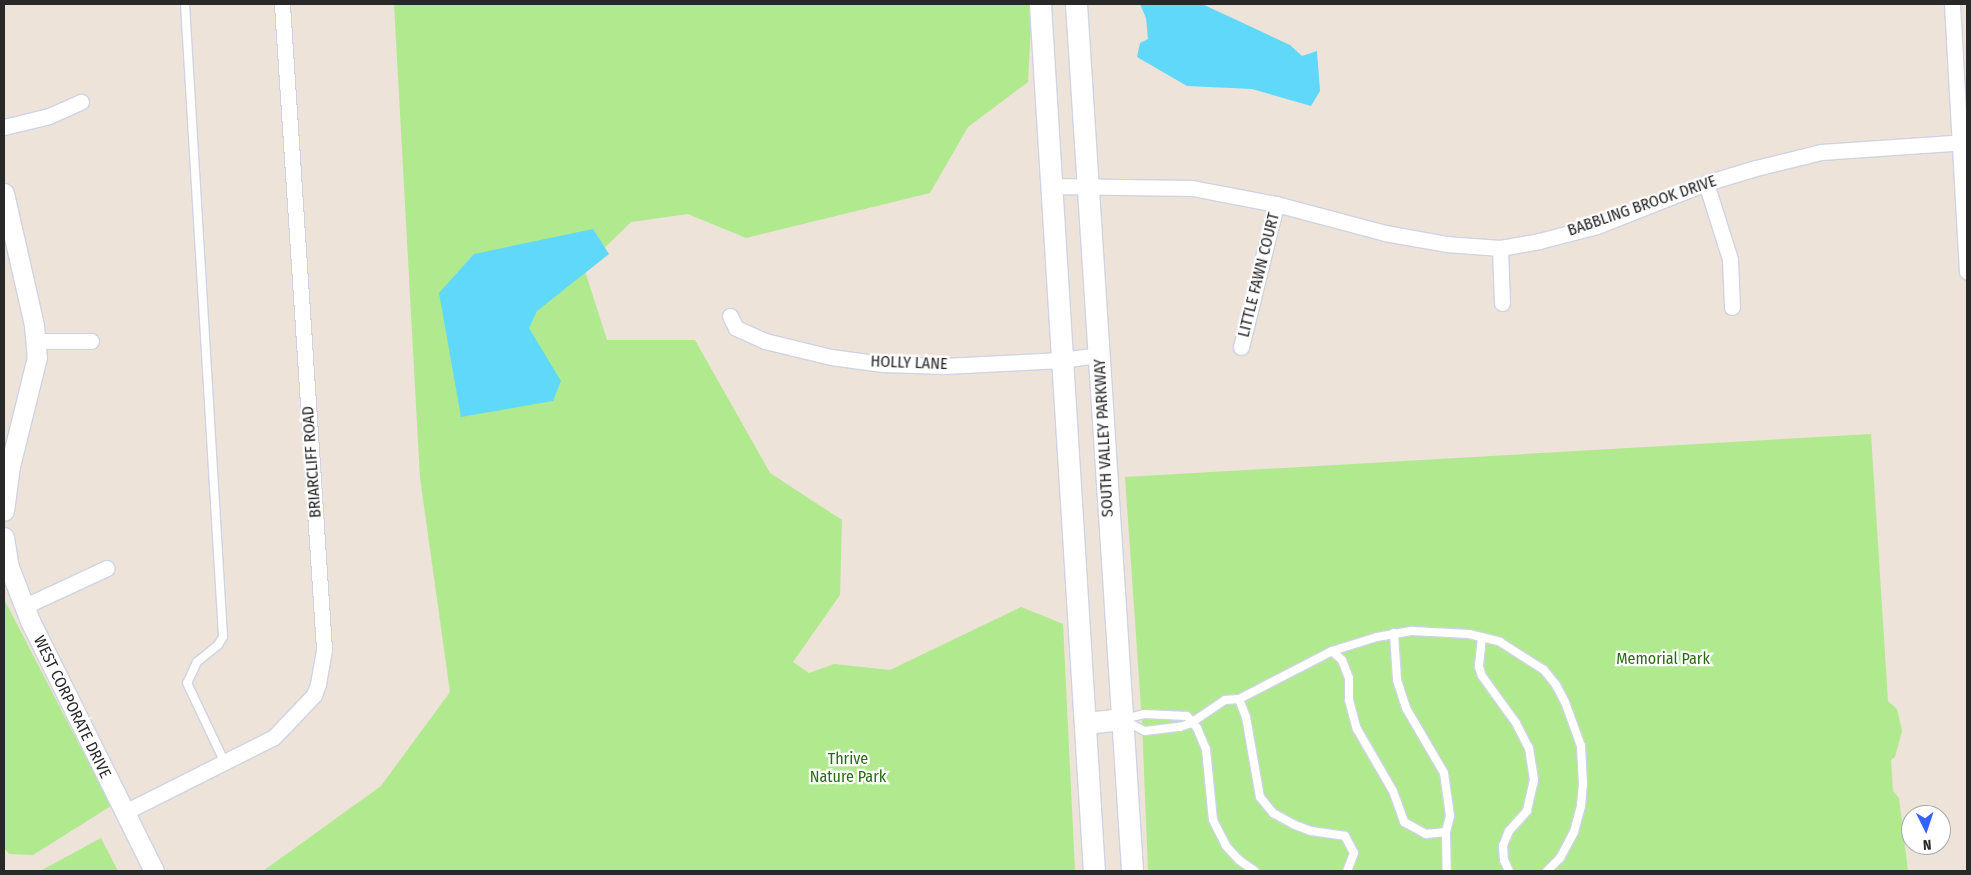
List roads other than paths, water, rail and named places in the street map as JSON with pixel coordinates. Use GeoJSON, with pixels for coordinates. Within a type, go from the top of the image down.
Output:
{"type":"FeatureCollection","features":[{"type":"Feature","properties":{"kind":"main road"},"geometry":{"type":"LineString","coordinates":[[1040,4],[1094,871]]}},
{"type":"Feature","properties":{"kind":"main road","name":"SOUTH VALLEY PARKWAY"},"geometry":{"type":"LineString","coordinates":[[1076,4],[1132,871]]}},
{"type":"Feature","properties":{"kind":"main road"},"geometry":{"type":"LineString","coordinates":[[1085,723],[1122,719]]}},
{"type":"Feature","properties":{"kind":"street","name":"BRIARCLIFF ROAD"},"geometry":{"type":"LineString","coordinates":[[125,812],[274,737],[314,695],[324,649],[282,4]]}},
{"type":"Feature","properties":{"kind":"street"},"geometry":{"type":"LineString","coordinates":[[1952,4],[1964,142],[1967,272]]}},
{"type":"Feature","properties":{"kind":"street"},"geometry":{"type":"LineString","coordinates":[[4,127],[49,116],[81,102]]}},
{"type":"Feature","properties":{"kind":"street","name":"BABBLING BROOK DRIVE"},"geometry":{"type":"LineString","coordinates":[[1052,186],[1088,185],[1192,188],[1276,204],[1385,233],[1446,244],[1500,248],[1597,226],[1706,183],[1821,152],[1964,142]]}},
{"type":"Feature","properties":{"kind":"street"},"geometry":{"type":"LineString","coordinates":[[1706,183],[1730,259],[1732,307]]}},
{"type":"Feature","properties":{"kind":"street"},"geometry":{"type":"LineString","coordinates":[[4,193],[34,325],[37,357],[32,384],[7,465],[4,511]]}},
{"type":"Feature","properties":{"kind":"street","name":"LITTLE FAWN COURT"},"geometry":{"type":"LineString","coordinates":[[1241,347],[1276,204]]}},
{"type":"Feature","properties":{"kind":"street"},"geometry":{"type":"LineString","coordinates":[[1500,248],[1502,303]]}},
{"type":"Feature","properties":{"kind":"street","name":"HOLLY LANE"},"geometry":{"type":"LineString","coordinates":[[730,316],[736,328],[765,341],[831,358],[883,364],[944,366],[1062,360],[1099,355]]}},
{"type":"Feature","properties":{"kind":"street"},"geometry":{"type":"LineString","coordinates":[[36,341],[90,341]]}},
{"type":"Feature","properties":{"kind":"street","name":"WEST CORPORATE DRIVE"},"geometry":{"type":"LineString","coordinates":[[4,537],[9,567],[43,648],[154,871]]}},
{"type":"Feature","properties":{"kind":"street"},"geometry":{"type":"LineString","coordinates":[[25,606],[107,568]]}},
{"type":"Feature","properties":{"kind":"lane"},"geometry":{"type":"LineString","coordinates":[[185,4],[224,637],[218,645],[197,662],[187,683],[225,763]]}},
{"type":"Feature","properties":{"kind":"lane"},"geometry":{"type":"LineString","coordinates":[[1122,719],[1145,730],[1180,727],[1191,723],[1224,700],[1239,699],[1332,651],[1394,634],[1412,631],[1482,637],[1500,642],[1544,670],[1556,684],[1565,702],[1581,746],[1581,806],[1576,825],[1560,858],[1547,871]]}},
{"type":"Feature","properties":{"kind":"lane"},"geometry":{"type":"LineString","coordinates":[[1394,634],[1397,680],[1406,708],[1444,773],[1450,816],[1446,832],[1447,871]]}},
{"type":"Feature","properties":{"kind":"lane"},"geometry":{"type":"LineString","coordinates":[[1482,637],[1478,658],[1482,676],[1516,723],[1529,748],[1534,780],[1527,811],[1509,831],[1503,846],[1504,860],[1509,871]]}},
{"type":"Feature","properties":{"kind":"lane"},"geometry":{"type":"LineString","coordinates":[[1332,651],[1342,660],[1349,678],[1349,700],[1357,729],[1393,791],[1404,822],[1426,834],[1446,832]]}},
{"type":"Feature","properties":{"kind":"lane"},"geometry":{"type":"LineString","coordinates":[[1239,699],[1246,717],[1260,796],[1273,813],[1295,825],[1311,831],[1345,836],[1354,853],[1347,871]]}},
{"type":"Feature","properties":{"kind":"lane"},"geometry":{"type":"LineString","coordinates":[[1122,719],[1144,714],[1178,714],[1187,716],[1197,728],[1206,750],[1213,820],[1226,846],[1239,860],[1255,871]]}},
{"type":"Feature","properties":{"kind":"water"},"geometry":{"type":"Polygon","coordinates":[[[1140,4],[1202,4],[1290,45],[1302,56],[1317,51],[1320,91],[1311,106],[1252,89],[1187,86],[1137,57],[1140,43],[1148,39],[1146,18],[1140,4]]]}},
{"type":"Feature","properties":{"kind":"water"},"geometry":{"type":"Polygon","coordinates":[[[593,229],[609,254],[537,311],[529,328],[561,381],[553,401],[461,417],[439,293],[474,254],[593,229]]]}},
{"type":"Feature","properties":{"kind":"park label","name":"Memorial Park"},"geometry":{"type":"Point","coordinates":[1663,659]}},
{"type":"Feature","properties":{"kind":"park label","name":"Thrive Nature Park"},"geometry":{"type":"Point","coordinates":[848,768]}}]}
